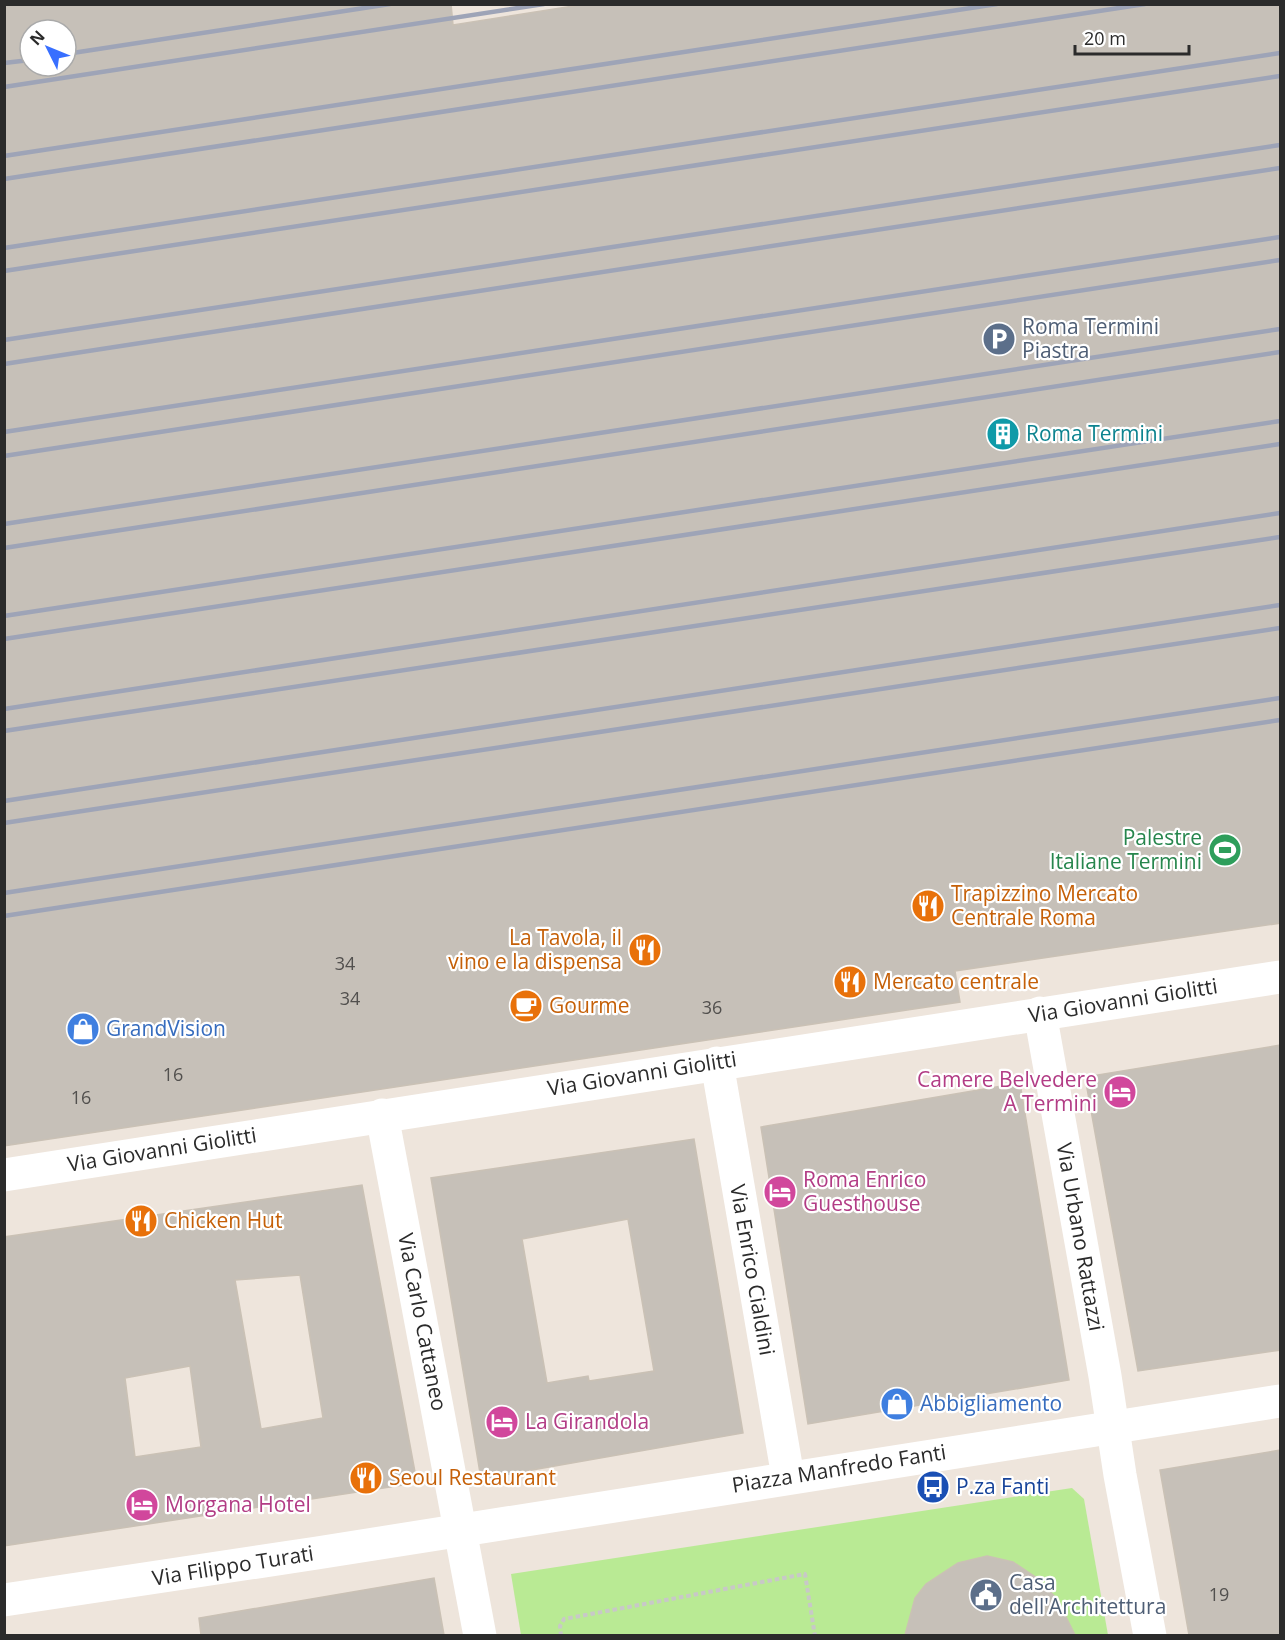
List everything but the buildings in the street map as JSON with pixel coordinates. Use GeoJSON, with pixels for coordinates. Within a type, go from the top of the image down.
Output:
{"type":"FeatureCollection","features":[{"type":"Feature","properties":{"kind":"street","name":"Via Giovanni Giolitti"},"geometry":{"type":"LineString","coordinates":[[4,1175],[1281,977]]}},
{"type":"Feature","properties":{"kind":"street","name":"Via Urbano Rattazzi"},"geometry":{"type":"LineString","coordinates":[[1040,1013],[1113,1426]]}},
{"type":"Feature","properties":{"kind":"street","name":"Via Enrico Cialdini"},"geometry":{"type":"LineString","coordinates":[[717,1063],[788,1477]]}},
{"type":"Feature","properties":{"kind":"street","name":"Via Carlo Cattaneo"},"geometry":{"type":"LineString","coordinates":[[382,1115],[462,1529]]}},
{"type":"Feature","properties":{"kind":"street"},"geometry":{"type":"LineString","coordinates":[[1150,1635],[1113,1426],[1281,1401]]}},
{"type":"Feature","properties":{"kind":"street","name":"Piazza Manfredo Fanti"},"geometry":{"type":"LineString","coordinates":[[462,1529],[1113,1426]]}},
{"type":"Feature","properties":{"kind":"street"},"geometry":{"type":"LineString","coordinates":[[462,1529],[480,1635]]}},
{"type":"Feature","properties":{"kind":"street","name":"Via Filippo Turati"},"geometry":{"type":"LineString","coordinates":[[4,1600],[462,1529]]}},
{"type":"Feature","properties":{"kind":"path"},"geometry":{"type":"LineString","coordinates":[[561,1635],[560,1626],[564,1619],[805,1574],[815,1635]]}},
{"type":"Feature","properties":{"kind":"green space"},"geometry":{"type":"Polygon","coordinates":[[[1072,1488],[1084,1499],[1108,1635],[521,1635],[511,1574],[1072,1488]]]}},
{"type":"Feature","properties":{"kind":"railway"},"geometry":{"type":"LineString","coordinates":[[78,52],[390,4]]}},
{"type":"Feature","properties":{"kind":"railway"},"geometry":{"type":"LineString","coordinates":[[4,87],[544,4]]}},
{"type":"Feature","properties":{"kind":"railway"},"geometry":{"type":"LineString","coordinates":[[4,156],[997,4]]}},
{"type":"Feature","properties":{"kind":"railway"},"geometry":{"type":"LineString","coordinates":[[4,179],[1145,4]]}},
{"type":"Feature","properties":{"kind":"railway"},"geometry":{"type":"LineString","coordinates":[[4,248],[1280,53]]}},
{"type":"Feature","properties":{"kind":"railway"},"geometry":{"type":"LineString","coordinates":[[4,63],[18,61]]}},
{"type":"Feature","properties":{"kind":"railway"},"geometry":{"type":"LineString","coordinates":[[4,271],[1280,76]]}},
{"type":"Feature","properties":{"kind":"railway"},"geometry":{"type":"LineString","coordinates":[[4,340],[1280,145]]}},
{"type":"Feature","properties":{"kind":"railway"},"geometry":{"type":"LineString","coordinates":[[4,364],[1280,168]]}},
{"type":"Feature","properties":{"kind":"railway"},"geometry":{"type":"LineString","coordinates":[[4,432],[1280,237]]}},
{"type":"Feature","properties":{"kind":"railway"},"geometry":{"type":"LineString","coordinates":[[4,456],[1280,260]]}},
{"type":"Feature","properties":{"kind":"railway"},"geometry":{"type":"LineString","coordinates":[[4,524],[1280,329]]}},
{"type":"Feature","properties":{"kind":"railway"},"geometry":{"type":"LineString","coordinates":[[4,548],[1280,352]]}},
{"type":"Feature","properties":{"kind":"railway"},"geometry":{"type":"LineString","coordinates":[[4,616],[1280,421]]}},
{"type":"Feature","properties":{"kind":"railway"},"geometry":{"type":"LineString","coordinates":[[4,639],[1280,444]]}},
{"type":"Feature","properties":{"kind":"railway"},"geometry":{"type":"LineString","coordinates":[[4,709],[1280,513]]}},
{"type":"Feature","properties":{"kind":"railway"},"geometry":{"type":"LineString","coordinates":[[4,731],[1280,537]]}},
{"type":"Feature","properties":{"kind":"railway"},"geometry":{"type":"LineString","coordinates":[[4,801],[1280,605]]}},
{"type":"Feature","properties":{"kind":"railway"},"geometry":{"type":"LineString","coordinates":[[4,823],[1280,628]]}},
{"type":"Feature","properties":{"kind":"railway"},"geometry":{"type":"LineString","coordinates":[[4,893],[1280,698]]}},
{"type":"Feature","properties":{"kind":"railway"},"geometry":{"type":"LineString","coordinates":[[4,916],[1280,720]]}},
{"type":"Feature","properties":{"kind":"place","name":"Roma Termini Piastra"},"geometry":{"type":"Point","coordinates":[999,339]}},
{"type":"Feature","properties":{"kind":"place","name":"Roma Termini"},"geometry":{"type":"Point","coordinates":[1003,434]}},
{"type":"Feature","properties":{"kind":"place","name":"Palestre Italiane Termini"},"geometry":{"type":"Point","coordinates":[1225,850]}},
{"type":"Feature","properties":{"kind":"place","name":"Trapizzino Mercato Centrale Roma"},"geometry":{"type":"Point","coordinates":[928,906]}},
{"type":"Feature","properties":{"kind":"place","name":"La Tavola, il vino e la dispensa"},"geometry":{"type":"Point","coordinates":[645,950]}},
{"type":"Feature","properties":{"kind":"place","name":"Mercato centrale"},"geometry":{"type":"Point","coordinates":[850,982]}},
{"type":"Feature","properties":{"kind":"place","name":"Gourme"},"geometry":{"type":"Point","coordinates":[526,1006]}},
{"type":"Feature","properties":{"kind":"place","name":"GrandVision"},"geometry":{"type":"Point","coordinates":[83,1029]}},
{"type":"Feature","properties":{"kind":"place","name":"Camere Belvedere A Termini"},"geometry":{"type":"Point","coordinates":[1120,1092]}},
{"type":"Feature","properties":{"kind":"place","name":"Roma Enrico Guesthouse"},"geometry":{"type":"Point","coordinates":[780,1192]}},
{"type":"Feature","properties":{"kind":"place","name":"Chicken Hut"},"geometry":{"type":"Point","coordinates":[141,1221]}},
{"type":"Feature","properties":{"kind":"place","name":"Abbigliamento"},"geometry":{"type":"Point","coordinates":[897,1404]}},
{"type":"Feature","properties":{"kind":"place","name":"La Girandola"},"geometry":{"type":"Point","coordinates":[502,1422]}},
{"type":"Feature","properties":{"kind":"place","name":"Seoul Restaurant"},"geometry":{"type":"Point","coordinates":[366,1478]}},
{"type":"Feature","properties":{"kind":"place","name":"P.za Fanti"},"geometry":{"type":"Point","coordinates":[933,1487]}},
{"type":"Feature","properties":{"kind":"place","name":"Morgana Hotel"},"geometry":{"type":"Point","coordinates":[142,1505]}},
{"type":"Feature","properties":{"kind":"place","name":"Casa dell'Architettura"},"geometry":{"type":"Point","coordinates":[986,1595]}}]}
